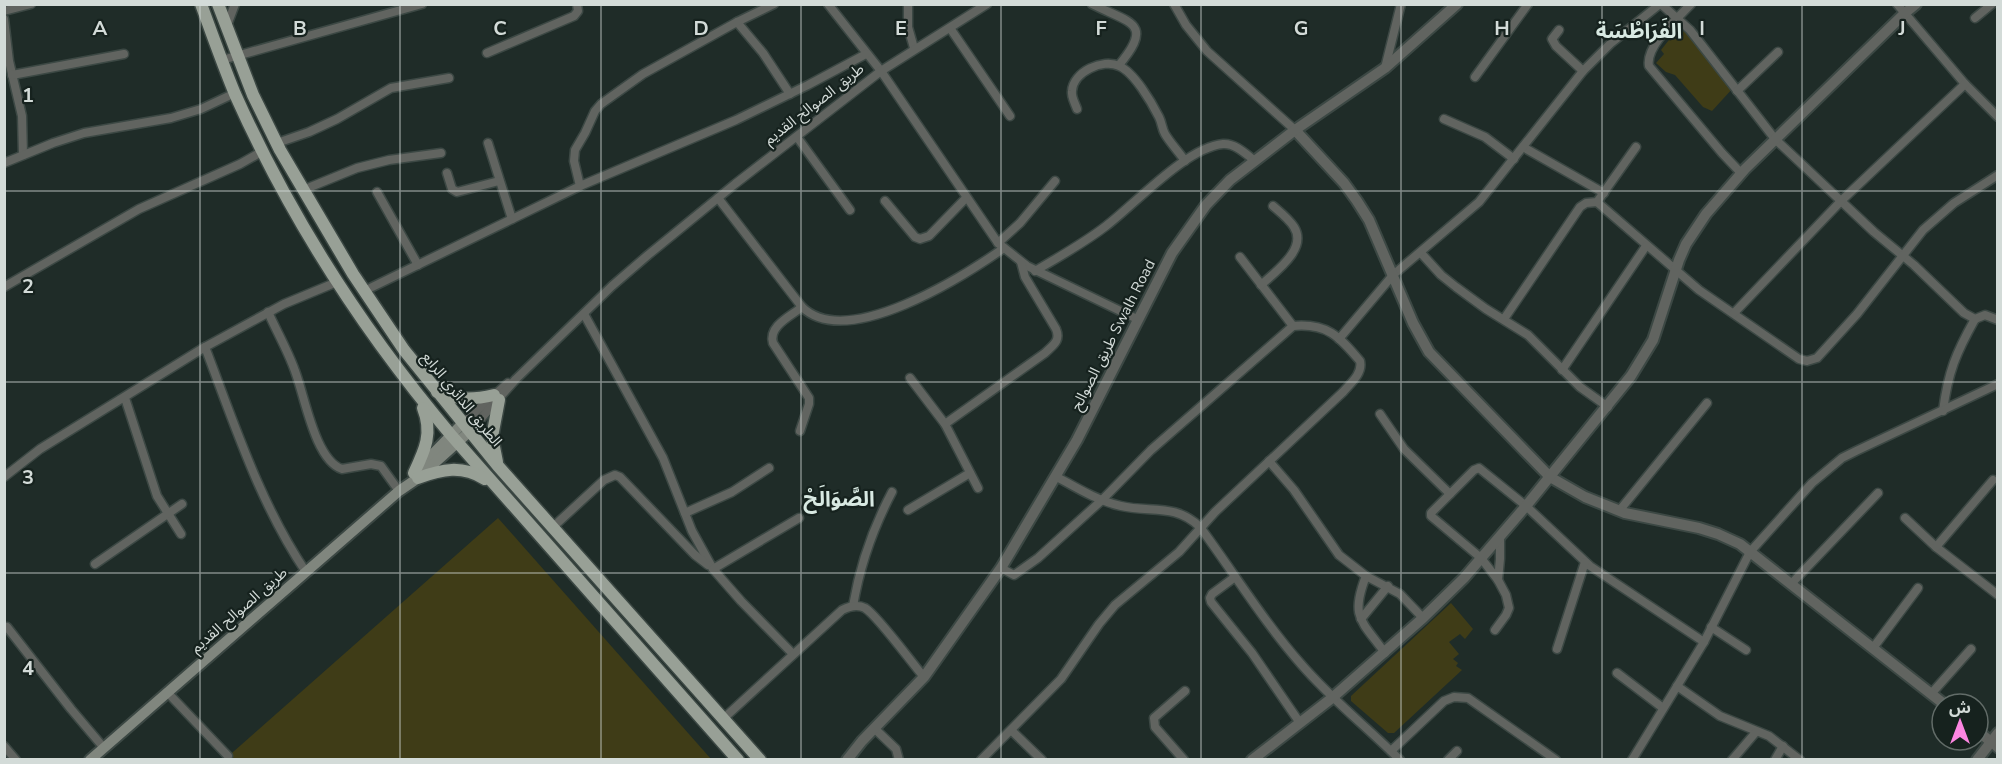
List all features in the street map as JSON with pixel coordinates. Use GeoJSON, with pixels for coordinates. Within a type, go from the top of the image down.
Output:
{"type":"FeatureCollection","features":[{"type":"Feature","properties":{"kind":"main road","name":"الطريق الدائري الرابع"},"geometry":{"type":"LineString","coordinates":[[201,4],[235,93],[263,151],[302,225],[336,282],[417,395],[454,439],[738,759]]}},
{"type":"Feature","properties":{"kind":"main road","name":"الطريق الدائري الرابع"},"geometry":{"type":"LineString","coordinates":[[218,4],[237,56],[277,143],[364,291],[404,350],[498,466],[760,759]]}},
{"type":"Feature","properties":{"kind":"main road"},"geometry":{"type":"LineString","coordinates":[[435,391],[453,398],[496,398],[492,437],[498,466]]}},
{"type":"Feature","properties":{"kind":"main road"},"geometry":{"type":"LineString","coordinates":[[413,478],[425,450],[429,430],[417,395]]}},
{"type":"Feature","properties":{"kind":"main road","name":"طريق الصوالح القديم"},"geometry":{"type":"LineString","coordinates":[[90,759],[399,491],[465,428]]}},
{"type":"Feature","properties":{"kind":"main road"},"geometry":{"type":"LineString","coordinates":[[413,478],[436,471],[464,469],[493,484]]}},
{"type":"Feature","properties":{"kind":"street"},"geometry":{"type":"LineString","coordinates":[[4,11],[32,4]]}},
{"type":"Feature","properties":{"kind":"street"},"geometry":{"type":"LineString","coordinates":[[226,28],[235,4]]}},
{"type":"Feature","properties":{"kind":"street"},"geometry":{"type":"LineString","coordinates":[[222,60],[422,4]]}},
{"type":"Feature","properties":{"kind":"street"},"geometry":{"type":"LineString","coordinates":[[488,53],[574,16],[578,11],[577,4]]}},
{"type":"Feature","properties":{"kind":"street"},"geometry":{"type":"LineString","coordinates":[[580,186],[574,161],[575,150],[601,104],[643,74],[774,4]]}},
{"type":"Feature","properties":{"kind":"street"},"geometry":{"type":"LineString","coordinates":[[828,4],[881,71],[914,48],[987,4]]}},
{"type":"Feature","properties":{"kind":"street"},"geometry":{"type":"LineString","coordinates":[[908,4],[908,27],[914,48]]}},
{"type":"Feature","properties":{"kind":"street"},"geometry":{"type":"LineString","coordinates":[[1092,4],[1135,26],[1138,33],[1137,40],[1119,65]]}},
{"type":"Feature","properties":{"kind":"street"},"geometry":{"type":"LineString","coordinates":[[1174,4],[1186,25],[1207,51],[1295,130],[1344,183],[1369,220],[1413,323],[1429,352],[1550,477],[1586,497],[1619,511],[1699,528],[1740,544],[1930,693]]}},
{"type":"Feature","properties":{"kind":"street"},"geometry":{"type":"LineString","coordinates":[[1385,68],[1401,4]]}},
{"type":"Feature","properties":{"kind":"street","name":"طريق الصوالح Swalh Road"},"geometry":{"type":"LineString","coordinates":[[847,759],[924,677],[1001,568],[1057,477],[1172,253],[1193,221],[1230,180],[1295,130],[1385,68],[1457,4]]}},
{"type":"Feature","properties":{"kind":"street"},"geometry":{"type":"LineString","coordinates":[[1475,77],[1528,4]]}},
{"type":"Feature","properties":{"kind":"street"},"geometry":{"type":"LineString","coordinates":[[1339,339],[1393,275],[1479,202],[1583,71],[1610,44],[1660,4],[1695,36],[1775,139],[1874,232],[1964,313],[1975,319]]}},
{"type":"Feature","properties":{"kind":"street"},"geometry":{"type":"LineString","coordinates":[[1691,4],[1659,38],[1649,58],[1649,66],[1722,153],[1742,173]]}},
{"type":"Feature","properties":{"kind":"street"},"geometry":{"type":"LineString","coordinates":[[1252,759],[1332,699],[1385,653],[1464,578],[1608,407],[1631,376],[1653,340],[1674,270],[1686,244],[1698,226],[1742,173],[1901,9],[1916,4]]}},
{"type":"Feature","properties":{"kind":"street"},"geometry":{"type":"LineString","coordinates":[[1974,18],[1992,4]]}},
{"type":"Feature","properties":{"kind":"street"},"geometry":{"type":"LineString","coordinates":[[1901,9],[1965,84],[1998,117]]}},
{"type":"Feature","properties":{"kind":"street"},"geometry":{"type":"LineString","coordinates":[[4,19],[5,41],[22,116],[23,155]]}},
{"type":"Feature","properties":{"kind":"street"},"geometry":{"type":"LineString","coordinates":[[737,22],[763,53],[790,94]]}},
{"type":"Feature","properties":{"kind":"street"},"geometry":{"type":"LineString","coordinates":[[950,28],[1010,116]]}},
{"type":"Feature","properties":{"kind":"street"},"geometry":{"type":"LineString","coordinates":[[1559,30],[1552,39],[1556,46],[1583,71]]}},
{"type":"Feature","properties":{"kind":"street"},"geometry":{"type":"LineString","coordinates":[[1737,91],[1778,52]]}},
{"type":"Feature","properties":{"kind":"street"},"geometry":{"type":"LineString","coordinates":[[12,75],[124,54]]}},
{"type":"Feature","properties":{"kind":"street"},"geometry":{"type":"LineString","coordinates":[[364,291],[580,186],[736,120],[866,54]]}},
{"type":"Feature","properties":{"kind":"street"},"geometry":{"type":"LineString","coordinates":[[1077,109],[1071,93],[1079,78],[1090,67],[1097,64],[1119,65],[1149,99],[1162,123],[1164,132],[1185,161]]}},
{"type":"Feature","properties":{"kind":"street","name":"طريق الصوالح القديم"},"geometry":{"type":"LineString","coordinates":[[465,428],[629,270],[881,71],[1001,246],[1035,271],[1137,319]]}},
{"type":"Feature","properties":{"kind":"street"},"geometry":{"type":"LineString","coordinates":[[277,143],[322,126],[391,88],[449,78]]}},
{"type":"Feature","properties":{"kind":"street"},"geometry":{"type":"LineString","coordinates":[[1734,313],[1841,201],[1965,84]]}},
{"type":"Feature","properties":{"kind":"street"},"geometry":{"type":"LineString","coordinates":[[4,163],[84,133],[154,122],[186,114],[235,93]]}},
{"type":"Feature","properties":{"kind":"street"},"geometry":{"type":"LineString","coordinates":[[1444,118],[1485,137],[1514,159]]}},
{"type":"Feature","properties":{"kind":"street"},"geometry":{"type":"LineString","coordinates":[[797,137],[850,210]]}},
{"type":"Feature","properties":{"kind":"street"},"geometry":{"type":"LineString","coordinates":[[488,143],[513,219]]}},
{"type":"Feature","properties":{"kind":"street"},"geometry":{"type":"LineString","coordinates":[[1035,271],[1105,227],[1185,161],[1215,146],[1228,144],[1237,147],[1255,161]]}},
{"type":"Feature","properties":{"kind":"street"},"geometry":{"type":"LineString","coordinates":[[1523,147],[1604,192]]}},
{"type":"Feature","properties":{"kind":"street"},"geometry":{"type":"LineString","coordinates":[[1597,202],[1636,147]]}},
{"type":"Feature","properties":{"kind":"street"},"geometry":{"type":"LineString","coordinates":[[4,286],[139,210],[240,164],[263,151]]}},
{"type":"Feature","properties":{"kind":"street"},"geometry":{"type":"LineString","coordinates":[[303,190],[357,168],[389,160],[441,153]]}},
{"type":"Feature","properties":{"kind":"street"},"geometry":{"type":"LineString","coordinates":[[447,173],[452,189],[457,192],[499,181]]}},
{"type":"Feature","properties":{"kind":"street"},"geometry":{"type":"LineString","coordinates":[[1504,319],[1580,207],[1586,203],[1597,202],[1674,270],[1799,359],[1813,360],[1857,315],[1923,230],[1954,203],[1998,175]]}},
{"type":"Feature","properties":{"kind":"street"},"geometry":{"type":"LineString","coordinates":[[718,198],[802,307],[815,317],[838,320],[864,317],[898,307],[922,298],[956,280],[1001,246],[1055,181]]}},
{"type":"Feature","properties":{"kind":"street"},"geometry":{"type":"LineString","coordinates":[[377,192],[418,266]]}},
{"type":"Feature","properties":{"kind":"street"},"geometry":{"type":"LineString","coordinates":[[885,201],[915,237],[920,239],[929,236],[966,198]]}},
{"type":"Feature","properties":{"kind":"street"},"geometry":{"type":"LineString","coordinates":[[1261,285],[1291,256],[1297,244],[1294,227],[1273,206]]}},
{"type":"Feature","properties":{"kind":"street"},"geometry":{"type":"LineString","coordinates":[[1562,370],[1646,246]]}},
{"type":"Feature","properties":{"kind":"street"},"geometry":{"type":"LineString","coordinates":[[1421,253],[1441,275],[1486,309],[1528,335],[1580,387],[1608,407]]}},
{"type":"Feature","properties":{"kind":"street"},"geometry":{"type":"LineString","coordinates":[[1240,258],[1293,326]]}},
{"type":"Feature","properties":{"kind":"street"},"geometry":{"type":"LineString","coordinates":[[945,424],[1045,353],[1057,341],[1056,329],[1025,277],[1020,262]]}},
{"type":"Feature","properties":{"kind":"street"},"geometry":{"type":"LineString","coordinates":[[4,477],[40,449],[205,347],[268,312],[336,282]]}},
{"type":"Feature","properties":{"kind":"street"},"geometry":{"type":"LineString","coordinates":[[800,431],[809,398],[773,343],[772,335],[774,329],[802,307]]}},
{"type":"Feature","properties":{"kind":"street"},"geometry":{"type":"LineString","coordinates":[[268,312],[295,371],[318,441],[330,462],[342,469],[379,465],[399,491]]}},
{"type":"Feature","properties":{"kind":"street"},"geometry":{"type":"LineString","coordinates":[[584,314],[663,459],[692,531],[713,569]]}},
{"type":"Feature","properties":{"kind":"street"},"geometry":{"type":"LineString","coordinates":[[1943,411],[1955,356],[1975,319],[1985,315],[1998,320]]}},
{"type":"Feature","properties":{"kind":"street"},"geometry":{"type":"LineString","coordinates":[[981,759],[1012,731],[1061,679],[1115,605],[1179,552],[1200,527],[1343,392],[1360,371],[1360,361],[1325,328],[1293,326],[1151,450],[1102,500],[1038,558],[1014,575],[1001,568]]}},
{"type":"Feature","properties":{"kind":"street"},"geometry":{"type":"LineString","coordinates":[[205,347],[257,481],[290,548],[306,572]]}},
{"type":"Feature","properties":{"kind":"street"},"geometry":{"type":"LineString","coordinates":[[910,378],[945,424],[978,488]]}},
{"type":"Feature","properties":{"kind":"street"},"geometry":{"type":"LineString","coordinates":[[1632,759],[1704,642],[1749,552],[1812,483],[1842,458],[1998,384]]}},
{"type":"Feature","properties":{"kind":"street"},"geometry":{"type":"LineString","coordinates":[[125,398],[149,474],[167,514],[181,534]]}},
{"type":"Feature","properties":{"kind":"street"},"geometry":{"type":"LineString","coordinates":[[1619,511],[1707,403]]}},
{"type":"Feature","properties":{"kind":"street"},"geometry":{"type":"LineString","coordinates":[[1380,414],[1404,449],[1450,494]]}},
{"type":"Feature","properties":{"kind":"street"},"geometry":{"type":"LineString","coordinates":[[1269,461],[1294,489],[1339,555],[1366,576],[1400,594],[1423,618]]}},
{"type":"Feature","properties":{"kind":"street"},"geometry":{"type":"LineString","coordinates":[[685,513],[732,492],[769,468]]}},
{"type":"Feature","properties":{"kind":"street"},"geometry":{"type":"LineString","coordinates":[[1495,630],[1509,608],[1506,595],[1498,580],[1481,558],[1431,516],[1431,513],[1474,470],[1479,468],[1526,506],[1585,562],[1704,642]]}},
{"type":"Feature","properties":{"kind":"street"},"geometry":{"type":"LineString","coordinates":[[908,510],[970,473]]}},
{"type":"Feature","properties":{"kind":"street"},"geometry":{"type":"LineString","coordinates":[[553,527],[604,480],[615,475],[620,477],[695,555],[713,569],[793,654]]}},
{"type":"Feature","properties":{"kind":"street"},"geometry":{"type":"LineString","coordinates":[[1057,477],[1102,500],[1121,506],[1176,512],[1193,520],[1286,647],[1332,699],[1400,759]]}},
{"type":"Feature","properties":{"kind":"street"},"geometry":{"type":"LineString","coordinates":[[1936,547],[1993,480]]}},
{"type":"Feature","properties":{"kind":"street"},"geometry":{"type":"LineString","coordinates":[[853,606],[860,570],[869,542],[878,518],[892,492]]}},
{"type":"Feature","properties":{"kind":"street"},"geometry":{"type":"LineString","coordinates":[[1791,584],[1878,493]]}},
{"type":"Feature","properties":{"kind":"street"},"geometry":{"type":"LineString","coordinates":[[95,564],[183,504]]}},
{"type":"Feature","properties":{"kind":"street"},"geometry":{"type":"LineString","coordinates":[[713,569],[799,518]]}},
{"type":"Feature","properties":{"kind":"street"},"geometry":{"type":"LineString","coordinates":[[1905,518],[1936,547],[1998,595]]}},
{"type":"Feature","properties":{"kind":"street"},"geometry":{"type":"LineString","coordinates":[[1498,580],[1500,537]]}},
{"type":"Feature","properties":{"kind":"street"},"geometry":{"type":"LineString","coordinates":[[1557,649],[1585,562]]}},
{"type":"Feature","properties":{"kind":"street"},"geometry":{"type":"LineString","coordinates":[[1366,576],[1357,607],[1361,619],[1385,653]]}},
{"type":"Feature","properties":{"kind":"street"},"geometry":{"type":"LineString","coordinates":[[1235,577],[1212,594],[1211,602],[1252,653],[1300,723]]}},
{"type":"Feature","properties":{"kind":"street"},"geometry":{"type":"LineString","coordinates":[[1361,619],[1388,586]]}},
{"type":"Feature","properties":{"kind":"street"},"geometry":{"type":"LineString","coordinates":[[1873,648],[1918,588]]}},
{"type":"Feature","properties":{"kind":"street"},"geometry":{"type":"LineString","coordinates":[[723,719],[842,610],[853,606],[871,613],[924,677]]}},
{"type":"Feature","properties":{"kind":"street"},"geometry":{"type":"LineString","coordinates":[[7,627],[104,748]]}},
{"type":"Feature","properties":{"kind":"street"},"geometry":{"type":"LineString","coordinates":[[1712,627],[1746,650]]}},
{"type":"Feature","properties":{"kind":"street"},"geometry":{"type":"LineString","coordinates":[[1933,692],[1971,649]]}},
{"type":"Feature","properties":{"kind":"street"},"geometry":{"type":"LineString","coordinates":[[1617,673],[1663,708]]}},
{"type":"Feature","properties":{"kind":"street"},"geometry":{"type":"LineString","coordinates":[[1677,686],[1720,716],[1769,736],[1800,759]]}},
{"type":"Feature","properties":{"kind":"street"},"geometry":{"type":"LineString","coordinates":[[1184,759],[1155,727],[1153,721],[1185,691]]}},
{"type":"Feature","properties":{"kind":"street"},"geometry":{"type":"LineString","coordinates":[[167,692],[228,756]]}},
{"type":"Feature","properties":{"kind":"street"},"geometry":{"type":"LineString","coordinates":[[1391,751],[1444,701],[1460,697],[1468,698],[1556,759]]}},
{"type":"Feature","properties":{"kind":"street"},"geometry":{"type":"LineString","coordinates":[[874,728],[896,749],[899,759]]}},
{"type":"Feature","properties":{"kind":"street"},"geometry":{"type":"LineString","coordinates":[[1012,731],[1042,759]]}},
{"type":"Feature","properties":{"kind":"street"},"geometry":{"type":"LineString","coordinates":[[1732,759],[1756,732]]}},
{"type":"Feature","properties":{"kind":"street","name":"طريق الصوالح Swalh Road"},"geometry":{"type":"LineString","coordinates":[[838,759],[862,741]]}},
{"type":"Feature","properties":{"kind":"street"},"geometry":{"type":"LineString","coordinates":[[1977,759],[1995,741]]}},
{"type":"Feature","properties":{"kind":"street"},"geometry":{"type":"LineString","coordinates":[[4,746],[16,759]]}},
{"type":"Feature","properties":{"kind":"street"},"geometry":{"type":"LineString","coordinates":[[1775,759],[1783,746]]}},
{"type":"Feature","properties":{"kind":"street"},"geometry":{"type":"LineString","coordinates":[[1449,759],[1457,751]]}},
{"type":"Feature","properties":{"kind":"shaded area"},"geometry":{"type":"Polygon","coordinates":[[[1680,26],[1733,88],[1712,111],[1703,107],[1675,75],[1666,72],[1656,63],[1664,54],[1661,50],[1680,26]]]}},
{"type":"Feature","properties":{"kind":"shaded area"},"geometry":{"type":"Polygon","coordinates":[[[498,518],[711,759],[224,760],[498,518]]]}},
{"type":"Feature","properties":{"kind":"shaded area"},"geometry":{"type":"Polygon","coordinates":[[[1451,603],[1473,629],[1465,639],[1460,634],[1449,642],[1459,654],[1453,659],[1458,663],[1456,666],[1462,670],[1394,733],[1388,733],[1351,701],[1351,696],[1451,603]]]}},
{"type":"Feature","properties":{"kind":"district","name":"الفَرَاطْسَة"},"geometry":{"type":"Point","coordinates":[1639,31]}},
{"type":"Feature","properties":{"kind":"district","name":"الصَّوَالَحْ"},"geometry":{"type":"Point","coordinates":[839,499]}}]}
